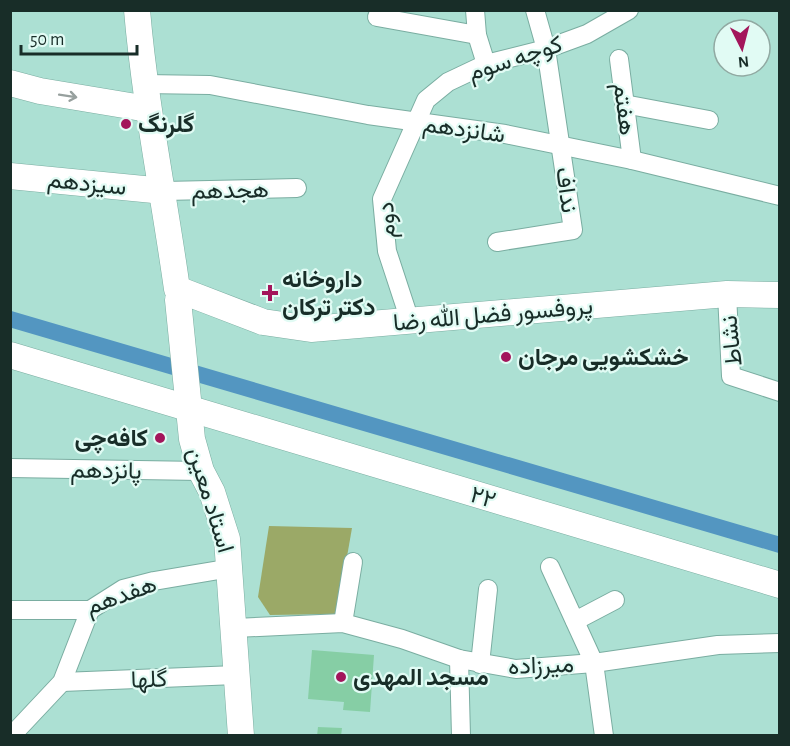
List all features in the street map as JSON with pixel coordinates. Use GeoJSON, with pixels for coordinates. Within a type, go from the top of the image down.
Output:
{"type":"FeatureCollection","features":[{"type":"Feature","properties":{"kind":"main road","name":"استاد معین"},"geometry":{"type":"LineString","coordinates":[[137,10],[146,96],[164,191],[187,397],[201,471],[215,501],[227,539],[231,568],[241,735]]}},
{"type":"Feature","properties":{"kind":"main road"},"geometry":{"type":"LineString","coordinates":[[10,83],[40,91],[146,96]]}},
{"type":"Feature","properties":{"kind":"main road","name":"سیزدهم"},"geometry":{"type":"LineString","coordinates":[[10,176],[164,191]]}},
{"type":"Feature","properties":{"kind":"main road","name":"پروفسور فضل الله رضا"},"geometry":{"type":"LineString","coordinates":[[177,295],[273,324],[311,329],[727,294],[780,295]]}},
{"type":"Feature","properties":{"kind":"main road","name":"۲۲"},"geometry":{"type":"LineString","coordinates":[[10,355],[187,397],[780,585]]}},
{"type":"Feature","properties":{"kind":"street"},"geometry":{"type":"LineString","coordinates":[[476,10],[477,35],[486,64]]}},
{"type":"Feature","properties":{"kind":"street"},"geometry":{"type":"LineString","coordinates":[[535,10],[546,49],[561,145]]}},
{"type":"Feature","properties":{"kind":"street","name":"کوچه سوم"},"geometry":{"type":"LineString","coordinates":[[416,122],[426,100],[448,82],[486,64],[546,49],[587,34],[629,10]]}},
{"type":"Feature","properties":{"kind":"street"},"geometry":{"type":"LineString","coordinates":[[377,17],[477,35]]}},
{"type":"Feature","properties":{"kind":"street","name":"هفتم"},"geometry":{"type":"LineString","coordinates":[[619,59],[632,160]]}},
{"type":"Feature","properties":{"kind":"street","name":"شانزدهم"},"geometry":{"type":"LineString","coordinates":[[146,96],[210,85],[263,97],[561,145],[780,196]]}},
{"type":"Feature","properties":{"kind":"street"},"geometry":{"type":"LineString","coordinates":[[624,104],[709,120]]}},
{"type":"Feature","properties":{"kind":"street","name":"دوم"},"geometry":{"type":"LineString","coordinates":[[410,321],[387,250],[382,199],[416,122]]}},
{"type":"Feature","properties":{"kind":"street","name":"نداف"},"geometry":{"type":"LineString","coordinates":[[497,242],[573,230],[561,145]]}},
{"type":"Feature","properties":{"kind":"street","name":"هجدهم"},"geometry":{"type":"LineString","coordinates":[[164,191],[297,188]]}},
{"type":"Feature","properties":{"kind":"street","name":"نشاط"},"geometry":{"type":"LineString","coordinates":[[727,294],[731,376],[780,392]]}},
{"type":"Feature","properties":{"kind":"street","name":"پانزدهم"},"geometry":{"type":"LineString","coordinates":[[10,468],[201,471]]}},
{"type":"Feature","properties":{"kind":"street"},"geometry":{"type":"LineString","coordinates":[[343,623],[353,562]]}},
{"type":"Feature","properties":{"kind":"street"},"geometry":{"type":"LineString","coordinates":[[550,567],[594,663],[604,735]]}},
{"type":"Feature","properties":{"kind":"street","name":"هفدهم"},"geometry":{"type":"LineString","coordinates":[[10,610],[90,610],[123,590],[154,581],[231,568]]}},
{"type":"Feature","properties":{"kind":"street"},"geometry":{"type":"LineString","coordinates":[[480,664],[488,589]]}},
{"type":"Feature","properties":{"kind":"street"},"geometry":{"type":"LineString","coordinates":[[575,621],[615,600]]}},
{"type":"Feature","properties":{"kind":"street"},"geometry":{"type":"LineString","coordinates":[[15,732],[62,682],[90,610]]}},
{"type":"Feature","properties":{"kind":"street","name":"میرزاده"},"geometry":{"type":"LineString","coordinates":[[235,628],[343,623],[459,659],[516,669],[594,663],[718,645],[780,643]]}},
{"type":"Feature","properties":{"kind":"street"},"geometry":{"type":"LineString","coordinates":[[459,659],[461,735]]}},
{"type":"Feature","properties":{"kind":"street","name":"گلها"},"geometry":{"type":"LineString","coordinates":[[62,682],[236,675]]}},
{"type":"Feature","properties":{"kind":"green space"},"geometry":{"type":"Polygon","coordinates":[[[269,526],[352,528],[337,614],[270,615],[258,597],[269,526]]]}},
{"type":"Feature","properties":{"kind":"building","name":"مسجد المهدی"},"geometry":{"type":"Polygon","coordinates":[[[312,650],[374,655],[370,712],[343,710],[344,702],[308,699],[312,650]]]}},
{"type":"Feature","properties":{"kind":"building"},"geometry":{"type":"Polygon","coordinates":[[[318,727],[342,728],[341,736],[317,736],[318,727]]]}},
{"type":"Feature","properties":{"kind":"waterway"},"geometry":{"type":"LineString","coordinates":[[10,319],[780,545]]}},
{"type":"Feature","properties":{"kind":"place","name":"گلرنگ"},"geometry":{"type":"Point","coordinates":[126,124]}},
{"type":"Feature","properties":{"kind":"place","name":"داروخانه دکتر ترکان"},"geometry":{"type":"Point","coordinates":[270,293]}},
{"type":"Feature","properties":{"kind":"place","name":"خشکشویی مرجان"},"geometry":{"type":"Point","coordinates":[506,357]}},
{"type":"Feature","properties":{"kind":"place","name":"کافه‌چی"},"geometry":{"type":"Point","coordinates":[160,438]}},
{"type":"Feature","properties":{"kind":"place","name":"مسجد المهدی"},"geometry":{"type":"Point","coordinates":[341,677]}}]}
